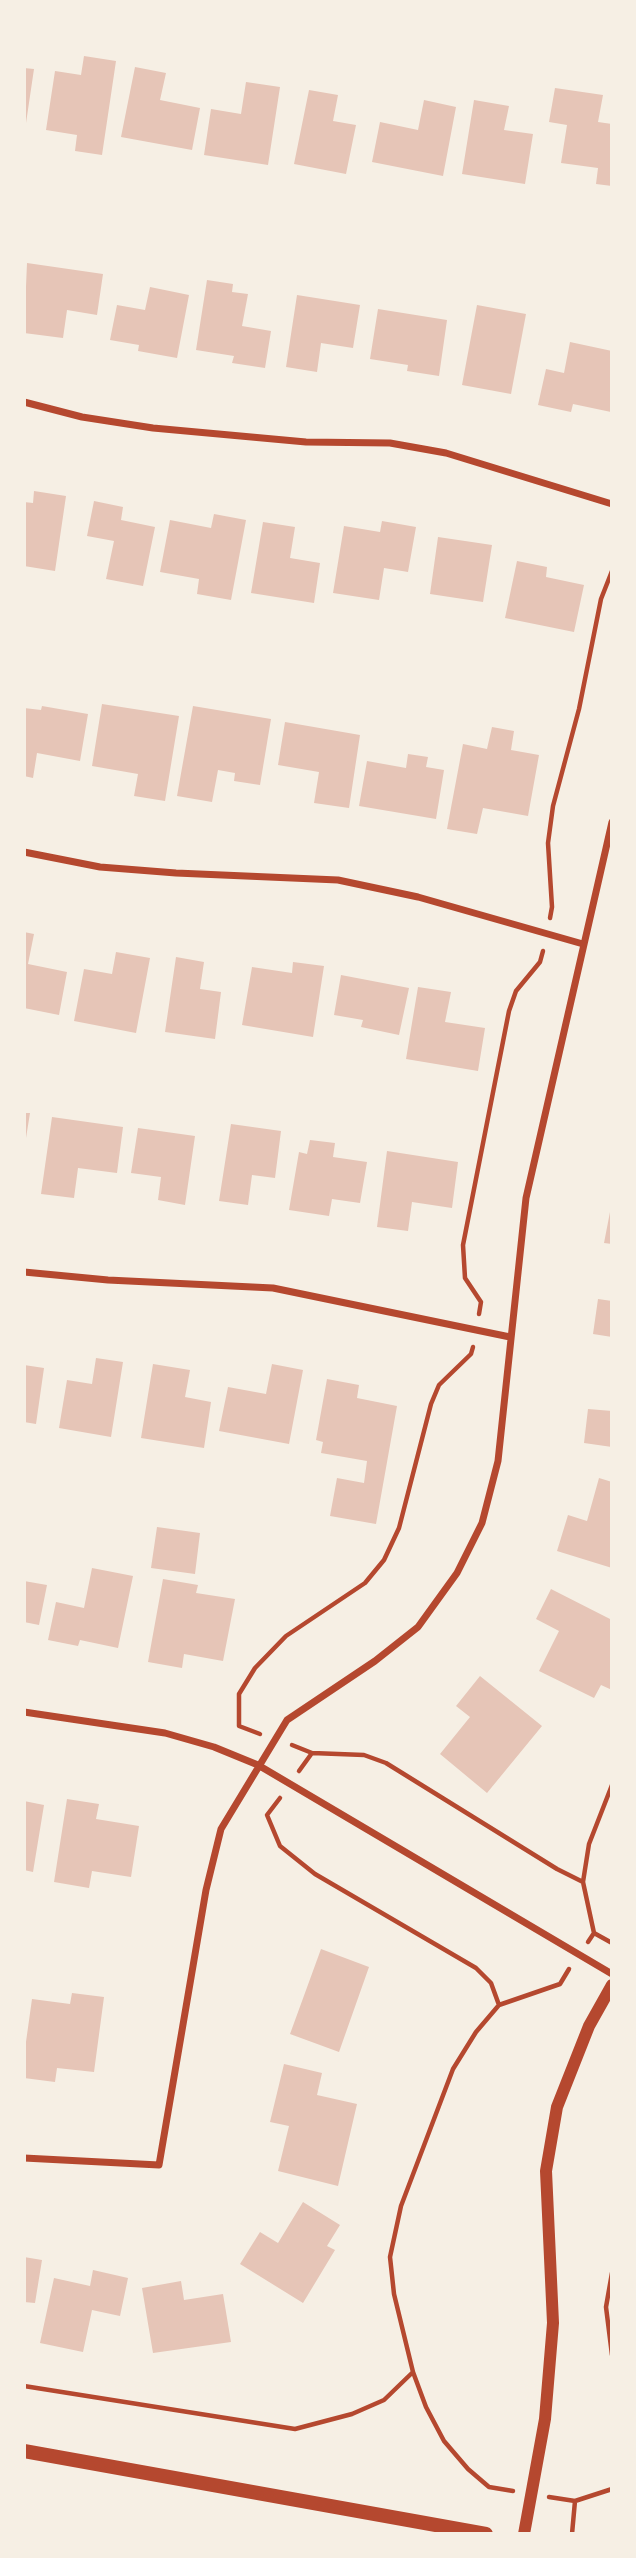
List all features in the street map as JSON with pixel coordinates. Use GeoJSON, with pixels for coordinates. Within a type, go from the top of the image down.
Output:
{"type":"FeatureCollection","features":[{"type":"Feature","properties":{"kind":"main road"},"geometry":{"type":"LineString","coordinates":[[24,2451],[486,2533]]}},
{"type":"Feature","properties":{"kind":"street"},"geometry":{"type":"LineString","coordinates":[[24,402],[82,417],[153,428],[306,442],[390,443],[446,453],[611,504]]}},
{"type":"Feature","properties":{"kind":"street"},"geometry":{"type":"LineString","coordinates":[[24,2158],[159,2165],[209,1878],[222,1829],[287,1720],[375,1661],[418,1627],[457,1573],[482,1523],[498,1461],[526,1198],[611,822]]}},
{"type":"Feature","properties":{"kind":"street"},"geometry":{"type":"LineString","coordinates":[[24,852],[100,867],[338,880],[418,897],[583,944]]}},
{"type":"Feature","properties":{"kind":"street"},"geometry":{"type":"LineString","coordinates":[[24,1272],[108,1280],[273,1288],[510,1337]]}},
{"type":"Feature","properties":{"kind":"street"},"geometry":{"type":"LineString","coordinates":[[24,1713],[165,1733],[214,1747],[258,1765],[611,1974]]}},
{"type":"Feature","properties":{"kind":"street"},"geometry":{"type":"LineString","coordinates":[[524,2533],[545,2419],[553,2323],[546,2171],[557,2107],[589,2026],[611,1985]]}},
{"type":"Feature","properties":{"kind":"path"},"geometry":{"type":"LineString","coordinates":[[550,884],[548,843],[553,806],[579,709],[601,599],[611,571]]}},
{"type":"Feature","properties":{"kind":"path"},"geometry":{"type":"LineString","coordinates":[[466,1278],[463,1245],[509,1010],[516,991],[527,979]]}},
{"type":"Feature","properties":{"kind":"path"},"geometry":{"type":"LineString","coordinates":[[239,1726],[239,1694],[256,1668],[286,1636],[365,1583],[384,1560],[399,1528],[431,1404],[439,1385],[449,1374]]}},
{"type":"Feature","properties":{"kind":"path"},"geometry":{"type":"LineString","coordinates":[[312,1753],[363,1755],[386,1763],[557,1869],[583,1882]]}},
{"type":"Feature","properties":{"kind":"path"},"geometry":{"type":"LineString","coordinates":[[489,2487],[468,2469],[444,2441],[426,2407],[413,2372],[394,2294],[390,2257],[401,2206],[453,2069],[476,2032],[499,2005],[560,1984],[594,1933],[583,1882],[589,1844],[611,1785]]}},
{"type":"Feature","properties":{"kind":"path"},"geometry":{"type":"LineString","coordinates":[[267,1815],[280,1846],[315,1874],[476,1968],[491,1983],[499,2005]]}},
{"type":"Feature","properties":{"kind":"path"},"geometry":{"type":"LineString","coordinates":[[594,1933],[611,1942]]}},
{"type":"Feature","properties":{"kind":"path"},"geometry":{"type":"LineString","coordinates":[[611,2273],[606,2307],[611,2355]]}},
{"type":"Feature","properties":{"kind":"path"},"geometry":{"type":"LineString","coordinates":[[24,2386],[295,2429],[352,2414],[384,2400],[413,2372]]}},
{"type":"Feature","properties":{"kind":"path"},"geometry":{"type":"LineString","coordinates":[[575,2501],[611,2489]]}},
{"type":"Feature","properties":{"kind":"building"},"geometry":{"type":"Polygon","coordinates":[[[84,56],[116,61],[102,155],[75,151],[77,135],[46,130],[55,71],[81,75],[84,56]]]}},
{"type":"Feature","properties":{"kind":"building"},"geometry":{"type":"Polygon","coordinates":[[[135,67],[166,73],[160,100],[200,108],[192,150],[121,137],[135,67]]]}},
{"type":"Feature","properties":{"kind":"building"},"geometry":{"type":"Polygon","coordinates":[[[24,68],[34,69],[26,123],[24,123],[24,68]]]}},
{"type":"Feature","properties":{"kind":"building"},"geometry":{"type":"Polygon","coordinates":[[[246,82],[280,87],[268,165],[204,155],[211,109],[241,114],[246,82]]]}},
{"type":"Feature","properties":{"kind":"building"},"geometry":{"type":"Polygon","coordinates":[[[555,88],[603,95],[598,122],[612,124],[612,186],[596,184],[598,168],[561,163],[567,125],[549,122],[555,88]]]}},
{"type":"Feature","properties":{"kind":"building"},"geometry":{"type":"Polygon","coordinates":[[[309,90],[338,95],[333,121],[356,125],[346,174],[294,164],[309,90]]]}},
{"type":"Feature","properties":{"kind":"building"},"geometry":{"type":"Polygon","coordinates":[[[424,100],[456,107],[443,176],[372,162],[380,122],[418,130],[424,100]]]}},
{"type":"Feature","properties":{"kind":"building"},"geometry":{"type":"Polygon","coordinates":[[[474,100],[509,106],[504,130],[533,134],[525,184],[462,174],[474,100]]]}},
{"type":"Feature","properties":{"kind":"building"},"geometry":{"type":"Polygon","coordinates":[[[27,263],[103,274],[97,315],[67,310],[63,338],[24,333],[27,263]]]}},
{"type":"Feature","properties":{"kind":"building"},"geometry":{"type":"Polygon","coordinates":[[[207,280],[233,284],[232,292],[248,294],[242,326],[271,331],[265,368],[232,363],[234,356],[196,350],[207,280]]]}},
{"type":"Feature","properties":{"kind":"building"},"geometry":{"type":"Polygon","coordinates":[[[150,287],[189,295],[177,358],[138,351],[139,345],[110,340],[117,305],[145,310],[150,287]]]}},
{"type":"Feature","properties":{"kind":"building"},"geometry":{"type":"Polygon","coordinates":[[[297,295],[360,305],[353,348],[321,343],[317,372],[286,367],[297,295]]]}},
{"type":"Feature","properties":{"kind":"building"},"geometry":{"type":"Polygon","coordinates":[[[477,305],[526,314],[511,394],[462,385],[477,305]]]}},
{"type":"Feature","properties":{"kind":"building"},"geometry":{"type":"Polygon","coordinates":[[[378,309],[447,320],[439,376],[407,371],[408,365],[370,359],[378,309]]]}},
{"type":"Feature","properties":{"kind":"building"},"geometry":{"type":"Polygon","coordinates":[[[570,342],[612,351],[611,412],[573,404],[571,412],[538,405],[546,369],[564,373],[570,342]]]}},
{"type":"Feature","properties":{"kind":"building"},"geometry":{"type":"Polygon","coordinates":[[[34,491],[66,496],[55,571],[24,566],[24,502],[33,503],[34,491]]]}},
{"type":"Feature","properties":{"kind":"building"},"geometry":{"type":"Polygon","coordinates":[[[94,501],[123,507],[121,520],[155,527],[143,586],[106,579],[114,541],[87,536],[94,501]]]}},
{"type":"Feature","properties":{"kind":"building"},"geometry":{"type":"Polygon","coordinates":[[[214,514],[246,520],[231,600],[197,594],[199,579],[160,572],[170,520],[211,528],[214,514]]]}},
{"type":"Feature","properties":{"kind":"building"},"geometry":{"type":"Polygon","coordinates":[[[382,521],[416,527],[408,572],[384,568],[379,600],[333,593],[344,526],[380,532],[382,521]]]}},
{"type":"Feature","properties":{"kind":"building"},"geometry":{"type":"Polygon","coordinates":[[[263,522],[295,527],[290,558],[320,563],[314,603],[251,593],[263,522]]]}},
{"type":"Feature","properties":{"kind":"building"},"geometry":{"type":"Polygon","coordinates":[[[438,537],[492,545],[483,602],[430,594],[438,537]]]}},
{"type":"Feature","properties":{"kind":"building"},"geometry":{"type":"Polygon","coordinates":[[[517,561],[547,567],[546,577],[584,585],[574,632],[505,618],[517,561]]]}},
{"type":"Feature","properties":{"kind":"building"},"geometry":{"type":"Polygon","coordinates":[[[102,704],[179,716],[165,801],[134,796],[138,774],[92,766],[102,704]]]}},
{"type":"Feature","properties":{"kind":"building"},"geometry":{"type":"Polygon","coordinates":[[[42,706],[88,714],[80,761],[37,753],[33,778],[24,776],[24,708],[41,710],[42,706]]]}},
{"type":"Feature","properties":{"kind":"building"},"geometry":{"type":"Polygon","coordinates":[[[193,706],[271,719],[260,785],[234,781],[235,773],[218,770],[212,802],[177,796],[193,706]]]}},
{"type":"Feature","properties":{"kind":"building"},"geometry":{"type":"Polygon","coordinates":[[[285,722],[360,735],[349,808],[314,803],[319,772],[278,765],[285,722]]]}},
{"type":"Feature","properties":{"kind":"building"},"geometry":{"type":"Polygon","coordinates":[[[492,727],[514,731],[511,750],[539,755],[528,816],[483,808],[477,834],[447,829],[463,744],[487,749],[492,727]]]}},
{"type":"Feature","properties":{"kind":"building"},"geometry":{"type":"Polygon","coordinates":[[[408,754],[428,757],[426,767],[444,770],[436,819],[359,806],[367,761],[406,768],[408,754]]]}},
{"type":"Feature","properties":{"kind":"building"},"geometry":{"type":"Polygon","coordinates":[[[24,932],[34,934],[28,964],[67,972],[59,1015],[24,1008],[24,932]]]}},
{"type":"Feature","properties":{"kind":"building"},"geometry":{"type":"Polygon","coordinates":[[[116,952],[150,958],[136,1033],[74,1021],[84,969],[112,974],[116,952]]]}},
{"type":"Feature","properties":{"kind":"building"},"geometry":{"type":"Polygon","coordinates":[[[176,957],[204,962],[200,989],[221,992],[215,1039],[165,1032],[176,957]]]}},
{"type":"Feature","properties":{"kind":"building"},"geometry":{"type":"Polygon","coordinates":[[[293,962],[324,966],[313,1037],[242,1025],[252,967],[292,973],[293,962]]]}},
{"type":"Feature","properties":{"kind":"building"},"geometry":{"type":"Polygon","coordinates":[[[341,975],[409,988],[399,1035],[361,1027],[363,1020],[334,1015],[341,975]]]}},
{"type":"Feature","properties":{"kind":"building"},"geometry":{"type":"Polygon","coordinates":[[[418,987],[451,992],[445,1022],[485,1028],[478,1071],[406,1059],[418,987]]]}},
{"type":"Feature","properties":{"kind":"building"},"geometry":{"type":"Polygon","coordinates":[[[24,1113],[30,1113],[26,1138],[24,1138],[24,1113]]]}},
{"type":"Feature","properties":{"kind":"building"},"geometry":{"type":"Polygon","coordinates":[[[52,1117],[123,1127],[117,1173],[78,1168],[74,1198],[41,1194],[52,1117]]]}},
{"type":"Feature","properties":{"kind":"building"},"geometry":{"type":"Polygon","coordinates":[[[231,1124],[281,1131],[275,1178],[252,1175],[248,1205],[219,1201],[231,1124]]]}},
{"type":"Feature","properties":{"kind":"building"},"geometry":{"type":"Polygon","coordinates":[[[138,1128],[195,1136],[185,1205],[158,1200],[161,1177],[131,1173],[138,1128]]]}},
{"type":"Feature","properties":{"kind":"building"},"geometry":{"type":"Polygon","coordinates":[[[310,1140],[335,1143],[333,1157],[367,1162],[360,1203],[332,1199],[329,1216],[289,1210],[299,1152],[307,1154],[310,1140]]]}},
{"type":"Feature","properties":{"kind":"building"},"geometry":{"type":"Polygon","coordinates":[[[387,1151],[458,1162],[452,1208],[412,1202],[408,1231],[377,1227],[387,1151]]]}},
{"type":"Feature","properties":{"kind":"building"},"geometry":{"type":"Polygon","coordinates":[[[612,1212],[612,1244],[604,1243],[612,1212]]]}},
{"type":"Feature","properties":{"kind":"building"},"geometry":{"type":"Polygon","coordinates":[[[598,1299],[612,1301],[612,1337],[593,1334],[598,1299]]]}},
{"type":"Feature","properties":{"kind":"building"},"geometry":{"type":"Polygon","coordinates":[[[96,1358],[123,1362],[111,1437],[59,1428],[67,1380],[92,1384],[96,1358]]]}},
{"type":"Feature","properties":{"kind":"building"},"geometry":{"type":"Polygon","coordinates":[[[153,1364],[190,1370],[185,1397],[211,1402],[204,1448],[141,1438],[153,1364]]]}},
{"type":"Feature","properties":{"kind":"building"},"geometry":{"type":"Polygon","coordinates":[[[272,1364],[303,1370],[289,1444],[219,1431],[228,1387],[266,1394],[272,1364]]]}},
{"type":"Feature","properties":{"kind":"building"},"geometry":{"type":"Polygon","coordinates":[[[24,1365],[44,1368],[36,1424],[24,1422],[24,1365]]]}},
{"type":"Feature","properties":{"kind":"building"},"geometry":{"type":"Polygon","coordinates":[[[327,1379],[359,1385],[357,1398],[397,1406],[376,1524],[330,1516],[337,1478],[364,1483],[367,1461],[321,1453],[323,1442],[316,1440],[327,1379]]]}},
{"type":"Feature","properties":{"kind":"building"},"geometry":{"type":"Polygon","coordinates":[[[588,1409],[612,1411],[612,1447],[584,1443],[588,1409]]]}},
{"type":"Feature","properties":{"kind":"building"},"geometry":{"type":"Polygon","coordinates":[[[599,1478],[612,1482],[612,1568],[557,1551],[568,1515],[587,1521],[599,1478]]]}},
{"type":"Feature","properties":{"kind":"building"},"geometry":{"type":"Polygon","coordinates":[[[157,1527],[200,1533],[195,1574],[151,1568],[157,1527]]]}},
{"type":"Feature","properties":{"kind":"building"},"geometry":{"type":"Polygon","coordinates":[[[92,1568],[133,1576],[118,1648],[80,1640],[78,1646],[48,1640],[56,1602],[84,1608],[92,1568]]]}},
{"type":"Feature","properties":{"kind":"building"},"geometry":{"type":"Polygon","coordinates":[[[163,1579],[198,1585],[196,1593],[235,1599],[223,1661],[184,1654],[182,1668],[148,1662],[163,1579]]]}},
{"type":"Feature","properties":{"kind":"building"},"geometry":{"type":"Polygon","coordinates":[[[24,1581],[47,1585],[39,1625],[24,1622],[24,1581]]]}},
{"type":"Feature","properties":{"kind":"building"},"geometry":{"type":"Polygon","coordinates":[[[551,1589],[612,1620],[612,1690],[601,1685],[594,1698],[539,1671],[559,1631],[536,1619],[551,1589]]]}},
{"type":"Feature","properties":{"kind":"building"},"geometry":{"type":"Polygon","coordinates":[[[480,1676],[542,1726],[487,1793],[440,1754],[470,1717],[456,1706],[480,1676]]]}},
{"type":"Feature","properties":{"kind":"building"},"geometry":{"type":"Polygon","coordinates":[[[67,1799],[99,1804],[96,1819],[139,1826],[131,1877],[92,1871],[89,1888],[54,1882],[67,1799]]]}},
{"type":"Feature","properties":{"kind":"building"},"geometry":{"type":"Polygon","coordinates":[[[24,1801],[44,1805],[33,1872],[24,1870],[24,1801]]]}},
{"type":"Feature","properties":{"kind":"building"},"geometry":{"type":"Polygon","coordinates":[[[321,1949],[369,1967],[339,2052],[290,2034],[321,1949]]]}},
{"type":"Feature","properties":{"kind":"building"},"geometry":{"type":"Polygon","coordinates":[[[72,1993],[104,1997],[94,2072],[57,2068],[55,2082],[24,2078],[24,2056],[32,1999],[70,2004],[72,1993]]]}},
{"type":"Feature","properties":{"kind":"building"},"geometry":{"type":"Polygon","coordinates":[[[284,2064],[322,2073],[317,2095],[357,2104],[338,2186],[278,2171],[289,2126],[270,2122],[284,2064]]]}},
{"type":"Feature","properties":{"kind":"building"},"geometry":{"type":"Polygon","coordinates":[[[303,2202],[340,2225],[327,2246],[335,2250],[303,2303],[240,2264],[260,2232],[278,2243],[303,2202]]]}},
{"type":"Feature","properties":{"kind":"building"},"geometry":{"type":"Polygon","coordinates":[[[24,2257],[42,2260],[35,2303],[24,2302],[24,2257]]]}},
{"type":"Feature","properties":{"kind":"building"},"geometry":{"type":"Polygon","coordinates":[[[93,2270],[128,2278],[120,2316],[92,2310],[83,2352],[40,2343],[54,2278],[90,2286],[93,2270]]]}},
{"type":"Feature","properties":{"kind":"building"},"geometry":{"type":"Polygon","coordinates":[[[181,2281],[184,2300],[223,2294],[231,2342],[153,2353],[142,2288],[181,2281]]]}}]}
